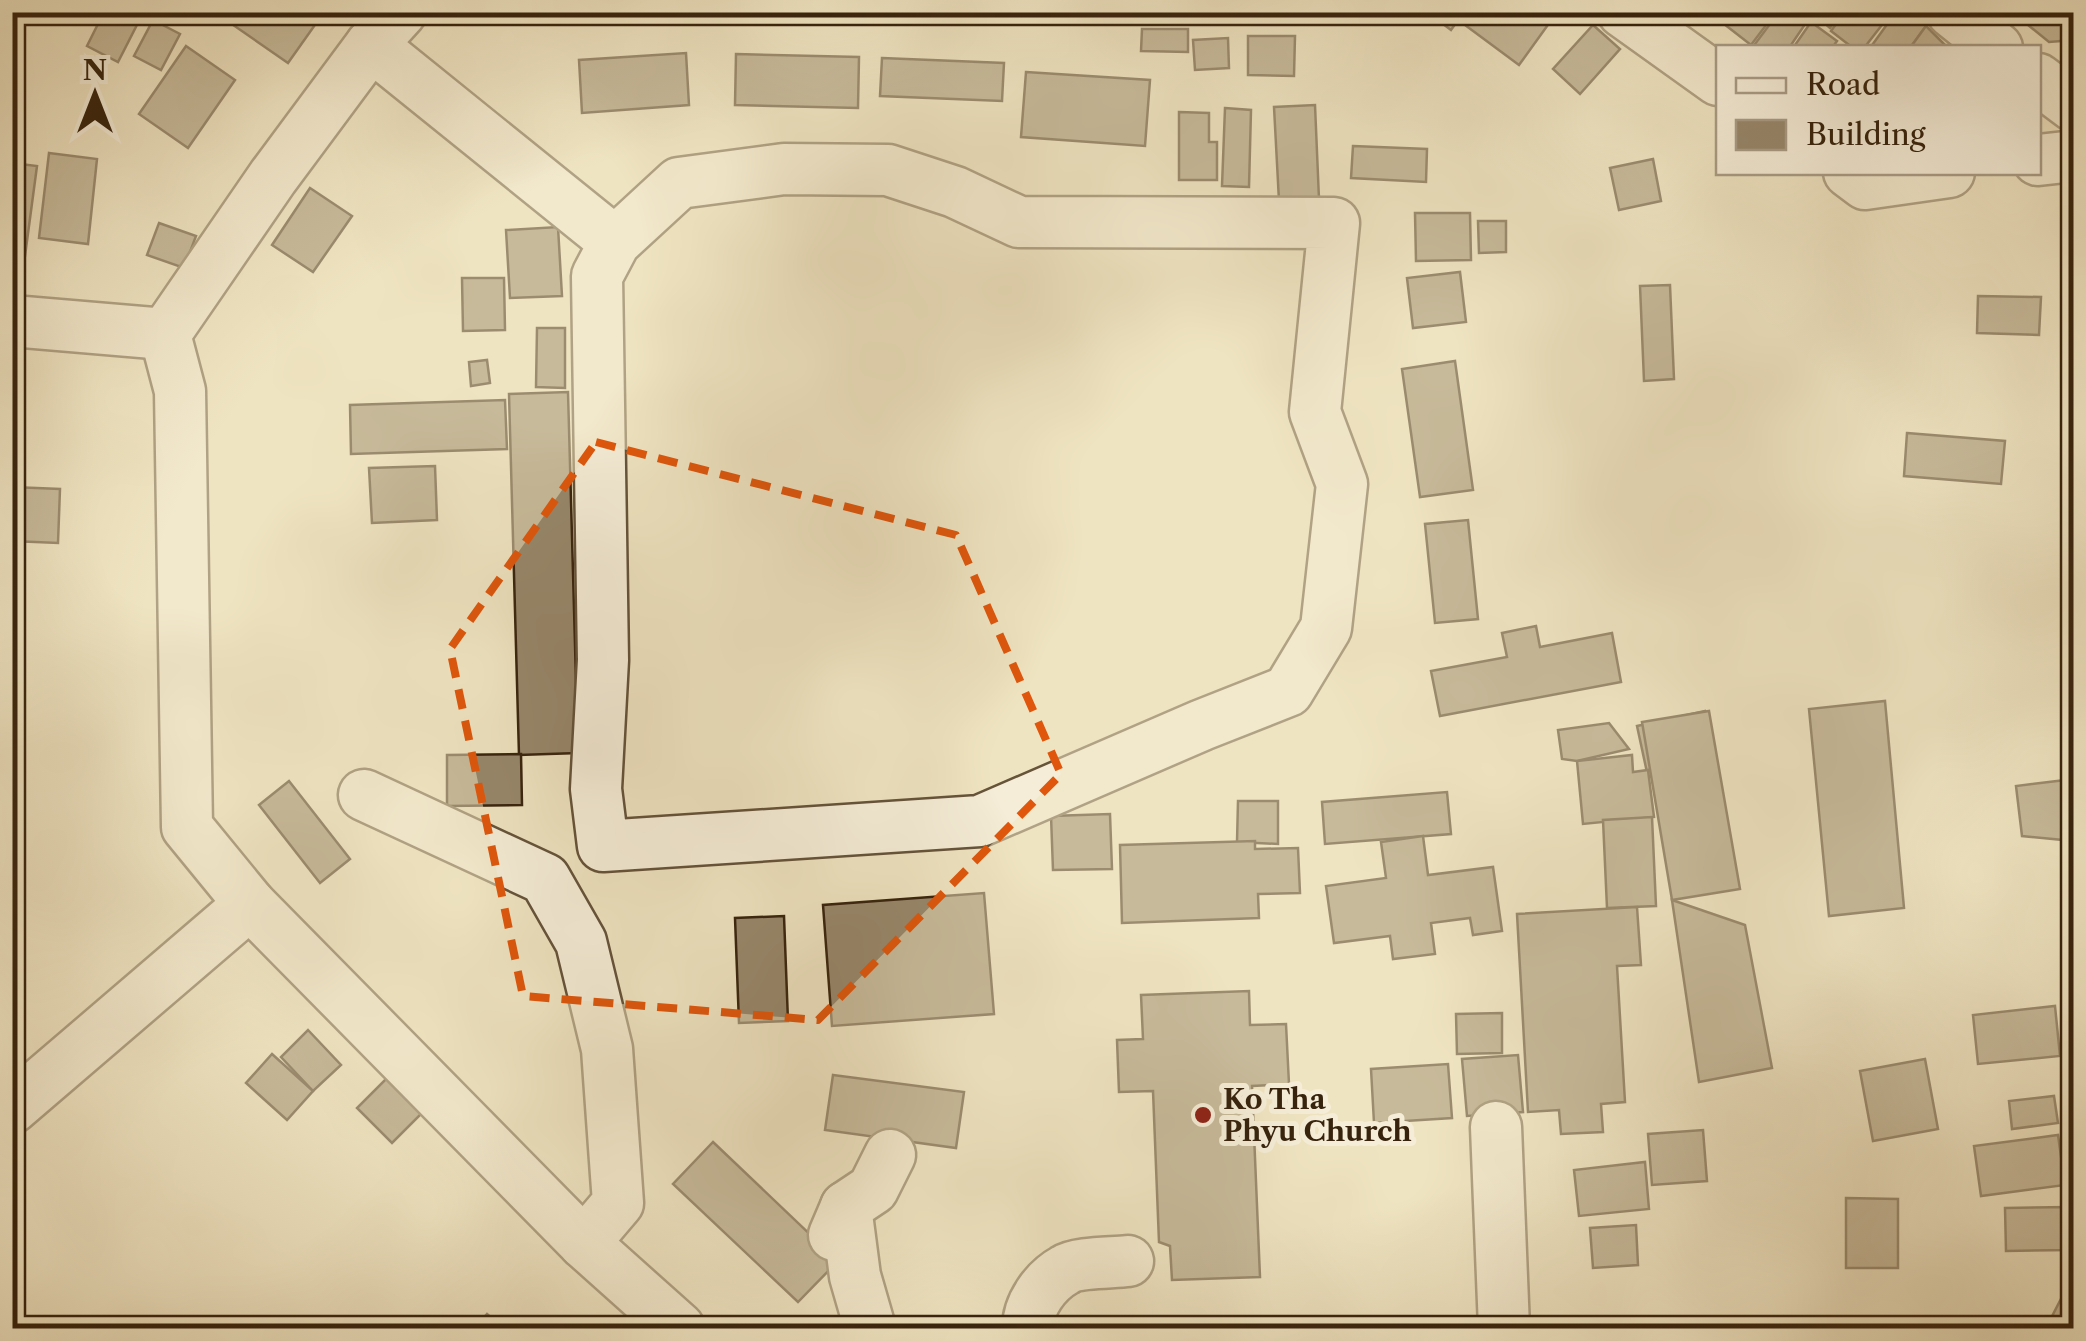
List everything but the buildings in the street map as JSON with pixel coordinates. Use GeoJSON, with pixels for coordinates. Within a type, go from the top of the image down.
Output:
{"type":"FeatureCollection","features":[{"type":"Feature","properties":{"kind":"street"},"geometry":{"type":"LineString","coordinates":[[1623,12],[1716,79]]}},
{"type":"Feature","properties":{"kind":"street"},"geometry":{"type":"LineString","coordinates":[[1952,12],[1994,45]]}},
{"type":"Feature","properties":{"kind":"street"},"geometry":{"type":"LineString","coordinates":[[614,242],[386,29],[274,178],[165,334],[180,390],[186,827],[250,904],[584,1243],[679,1328]]}},
{"type":"Feature","properties":{"kind":"street"},"geometry":{"type":"LineString","coordinates":[[2041,81],[2074,106]]}},
{"type":"Feature","properties":{"kind":"street"},"geometry":{"type":"LineString","coordinates":[[2041,160],[2074,156]]}},
{"type":"Feature","properties":{"kind":"street"},"geometry":{"type":"LineString","coordinates":[[784,169],[888,170],[955,192],[1019,222],[1334,223],[1315,412],[1342,484],[1326,628],[1288,691],[980,821],[603,846],[596,789],[603,660],[597,276],[614,242],[679,183],[784,169]]}},
{"type":"Feature","properties":{"kind":"street"},"geometry":{"type":"LineString","coordinates":[[1853,175],[1865,184],[1928,175]]}},
{"type":"Feature","properties":{"kind":"street"},"geometry":{"type":"LineString","coordinates":[[12,321],[165,334]]}},
{"type":"Feature","properties":{"kind":"street"},"geometry":{"type":"LineString","coordinates":[[364,795],[545,879],[581,942],[607,1049],[618,1204],[584,1243]]}},
{"type":"Feature","properties":{"kind":"street"},"geometry":{"type":"LineString","coordinates":[[12,1108],[250,904]]}},
{"type":"Feature","properties":{"kind":"street"},"geometry":{"type":"LineString","coordinates":[[1496,1128],[1504,1328]]}},
{"type":"Feature","properties":{"kind":"street"},"geometry":{"type":"LineString","coordinates":[[870,1328],[840,1222],[873,1189],[890,1156]]}},
{"type":"Feature","properties":{"kind":"street"},"geometry":{"type":"LineString","coordinates":[[1028,1328],[1038,1293],[1067,1268],[1128,1261]]}},
{"type":"Feature","properties":{"kind":"highlighted area"},"geometry":{"type":"Polygon","coordinates":[[[596,442],[956,535],[1061,774],[818,1020],[523,996],[450,649],[596,442]]]}},
{"type":"Feature","properties":{"kind":"place","name":"Ko Tha Phyu Church"},"geometry":{"type":"Point","coordinates":[1203,1115]}}]}
